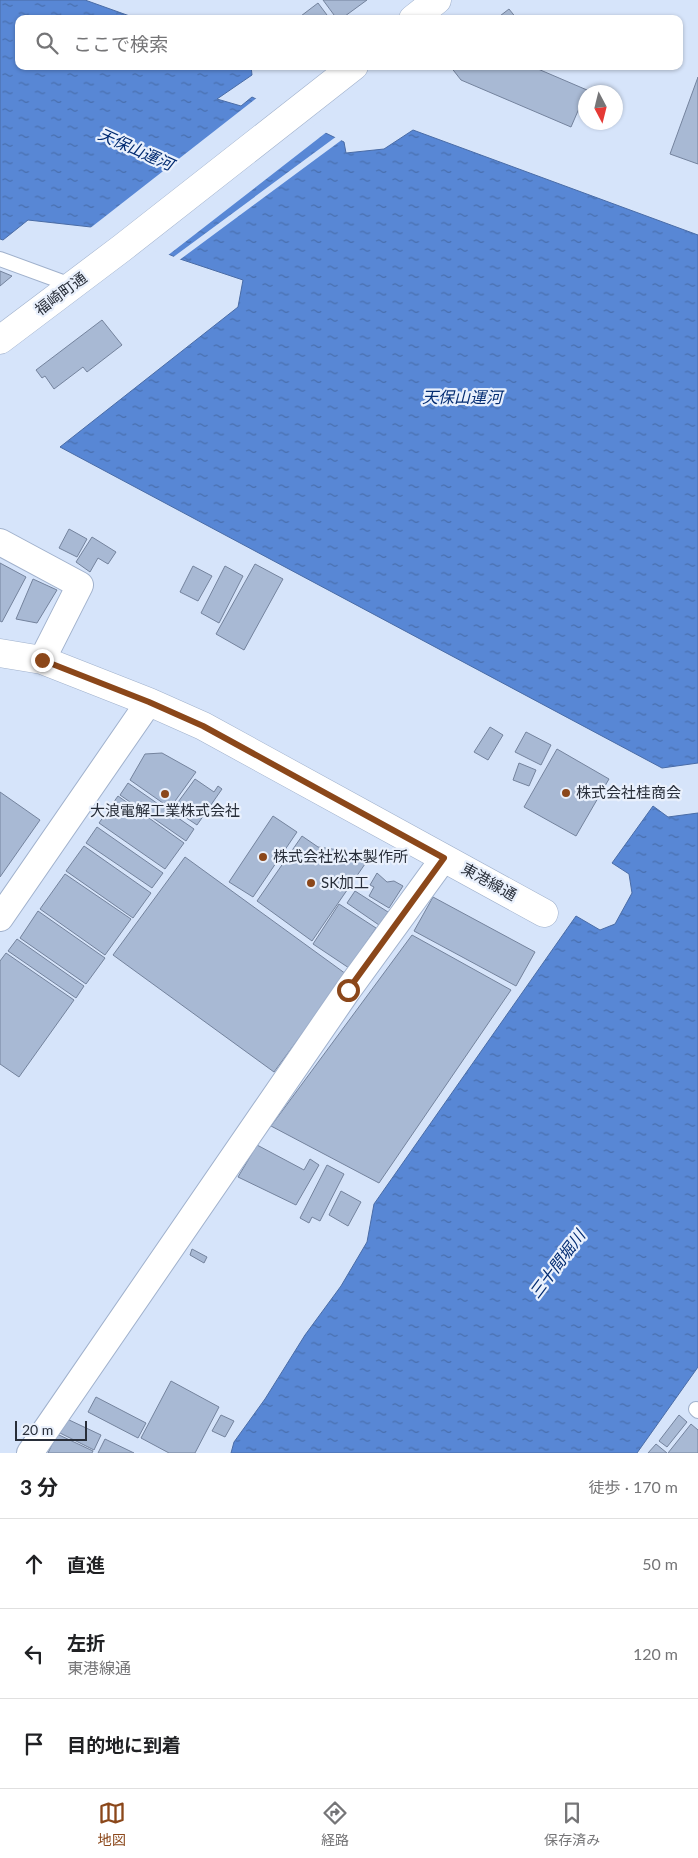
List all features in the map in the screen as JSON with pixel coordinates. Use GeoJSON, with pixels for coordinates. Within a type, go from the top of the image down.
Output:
{"type":"FeatureCollection","features":[{"type":"Feature","properties":{"kind":"street"},"geometry":{"type":"LineString","coordinates":[[418,15],[437,0]]}},
{"type":"Feature","properties":{"kind":"street","name":"福崎町通"},"geometry":{"type":"LineString","coordinates":[[0,340],[122,248],[349,70]]}},
{"type":"Feature","properties":{"kind":"street"},"geometry":{"type":"LineString","coordinates":[[0,542],[80,585],[42,660]]}},
{"type":"Feature","properties":{"kind":"street","name":"東港線通"},"geometry":{"type":"LineString","coordinates":[[0,653],[42,660],[149,702],[203,726],[544,913]]}},
{"type":"Feature","properties":{"kind":"street"},"geometry":{"type":"LineString","coordinates":[[0,918],[149,702]]}},
{"type":"Feature","properties":{"kind":"street"},"geometry":{"type":"LineString","coordinates":[[30,1453],[348,990],[444,858]]}},
{"type":"Feature","properties":{"kind":"lane"},"geometry":{"type":"LineString","coordinates":[[0,259],[71,285]]}},
{"type":"Feature","properties":{"kind":"water","name":"天保山運河"},"geometry":{"type":"Polygon","coordinates":[[[0,0],[85,0],[127,15],[15,15],[15,70],[251,70],[252,75],[217,99],[241,106],[252,97],[344,142],[346,153],[384,149],[413,130],[698,235],[698,763],[662,768],[60,447],[238,307],[243,280],[180,259],[109,229],[28,220],[3,240],[0,239],[0,0]]]}},
{"type":"Feature","properties":{"kind":"water","name":"三十間堀川"},"geometry":{"type":"Polygon","coordinates":[[[653,806],[668,817],[698,813],[698,1367],[637,1453],[231,1453],[234,1442],[265,1399],[305,1335],[341,1286],[367,1242],[374,1204],[576,916],[600,930],[615,924],[632,893],[629,874],[612,863],[653,806]]]}},
{"type":"Feature","properties":{"kind":"pier"},"geometry":{"type":"Polygon","coordinates":[[[258,97],[328,131],[167,256],[109,231],[89,229],[258,97]]]}},
{"type":"Feature","properties":{"kind":"pier"},"geometry":{"type":"Polygon","coordinates":[[[337,136],[343,139],[178,261],[172,258],[337,136]]]}},
{"type":"Feature","properties":{"kind":"building"},"geometry":{"type":"Polygon","coordinates":[[[323,0],[367,0],[346,15],[334,15],[323,0]]]}},
{"type":"Feature","properties":{"kind":"building"},"geometry":{"type":"Polygon","coordinates":[[[318,3],[327,15],[302,15],[318,3]]]}},
{"type":"Feature","properties":{"kind":"building"},"geometry":{"type":"Polygon","coordinates":[[[509,9],[514,15],[501,15],[509,9]]]}},
{"type":"Feature","properties":{"kind":"building"},"geometry":{"type":"Polygon","coordinates":[[[453,70],[540,70],[578,86],[578,111],[571,127],[461,80],[453,70]]]}},
{"type":"Feature","properties":{"kind":"building"},"geometry":{"type":"Polygon","coordinates":[[[698,77],[698,164],[670,154],[698,77]]]}},
{"type":"Feature","properties":{"kind":"building"},"geometry":{"type":"Polygon","coordinates":[[[0,271],[12,276],[0,286],[0,271]]]}},
{"type":"Feature","properties":{"kind":"building"},"geometry":{"type":"Polygon","coordinates":[[[102,320],[122,345],[87,372],[83,367],[54,389],[45,376],[42,378],[36,370],[102,320]]]}},
{"type":"Feature","properties":{"kind":"building"},"geometry":{"type":"Polygon","coordinates":[[[69,529],[87,539],[77,557],[59,548],[69,529]]]}},
{"type":"Feature","properties":{"kind":"building"},"geometry":{"type":"Polygon","coordinates":[[[92,537],[116,552],[108,564],[98,558],[90,572],[76,562],[92,537]]]}},
{"type":"Feature","properties":{"kind":"building"},"geometry":{"type":"Polygon","coordinates":[[[0,563],[26,577],[2,622],[0,621],[0,563]]]}},
{"type":"Feature","properties":{"kind":"building"},"geometry":{"type":"Polygon","coordinates":[[[255,564],[283,579],[244,650],[216,634],[255,564]]]}},
{"type":"Feature","properties":{"kind":"building"},"geometry":{"type":"Polygon","coordinates":[[[193,566],[212,576],[198,601],[180,592],[193,566]]]}},
{"type":"Feature","properties":{"kind":"building"},"geometry":{"type":"Polygon","coordinates":[[[225,566],[243,576],[219,623],[201,613],[225,566]]]}},
{"type":"Feature","properties":{"kind":"building"},"geometry":{"type":"Polygon","coordinates":[[[33,579],[57,590],[37,623],[16,619],[33,579]]]}},
{"type":"Feature","properties":{"kind":"building"},"geometry":{"type":"Polygon","coordinates":[[[490,727],[503,735],[488,760],[474,752],[490,727]]]}},
{"type":"Feature","properties":{"kind":"building"},"geometry":{"type":"Polygon","coordinates":[[[526,732],[551,745],[541,765],[515,752],[526,732]]]}},
{"type":"Feature","properties":{"kind":"building","name":"株式会社桂商会"},"geometry":{"type":"Polygon","coordinates":[[[557,749],[609,779],[576,836],[524,807],[557,749]]]}},
{"type":"Feature","properties":{"kind":"building","name":"大浪電解工業株式会社"},"geometry":{"type":"Polygon","coordinates":[[[162,753],[196,772],[170,808],[130,780],[145,754],[162,753]]]}},
{"type":"Feature","properties":{"kind":"building"},"geometry":{"type":"Polygon","coordinates":[[[519,763],[536,770],[529,786],[513,780],[519,763]]]}},
{"type":"Feature","properties":{"kind":"building"},"geometry":{"type":"Polygon","coordinates":[[[195,779],[214,792],[218,786],[222,789],[197,825],[173,809],[195,779]]]}},
{"type":"Feature","properties":{"kind":"building"},"geometry":{"type":"Polygon","coordinates":[[[128,783],[194,829],[186,841],[120,795],[128,783]]]}},
{"type":"Feature","properties":{"kind":"building"},"geometry":{"type":"Polygon","coordinates":[[[0,792],[40,820],[0,877],[0,792]]]}},
{"type":"Feature","properties":{"kind":"building"},"geometry":{"type":"Polygon","coordinates":[[[118,796],[184,843],[165,869],[99,823],[118,796]]]}},
{"type":"Feature","properties":{"kind":"building","name":"株式会社松本製作所"},"geometry":{"type":"Polygon","coordinates":[[[273,816],[297,832],[253,897],[229,882],[273,816]]]}},
{"type":"Feature","properties":{"kind":"building"},"geometry":{"type":"Polygon","coordinates":[[[97,827],[163,873],[152,888],[86,843],[97,827]]]}},
{"type":"Feature","properties":{"kind":"building","name":"SK加工"},"geometry":{"type":"Polygon","coordinates":[[[302,836],[318,847],[346,851],[365,864],[312,941],[257,901],[302,836]]]}},
{"type":"Feature","properties":{"kind":"building"},"geometry":{"type":"Polygon","coordinates":[[[84,846],[151,893],[133,918],[66,871],[84,846]]]}},
{"type":"Feature","properties":{"kind":"building"},"geometry":{"type":"Polygon","coordinates":[[[185,857],[346,974],[274,1072],[113,955],[185,857]]]}},
{"type":"Feature","properties":{"kind":"building"},"geometry":{"type":"Polygon","coordinates":[[[377,873],[387,882],[394,881],[403,886],[389,908],[369,896],[374,887],[370,885],[377,873]]]}},
{"type":"Feature","properties":{"kind":"building"},"geometry":{"type":"Polygon","coordinates":[[[65,874],[131,919],[105,955],[40,909],[65,874]]]}},
{"type":"Feature","properties":{"kind":"building"},"geometry":{"type":"Polygon","coordinates":[[[355,891],[388,912],[379,925],[347,903],[355,891]]]}},
{"type":"Feature","properties":{"kind":"building"},"geometry":{"type":"Polygon","coordinates":[[[433,897],[535,952],[516,986],[414,931],[433,897]]]}},
{"type":"Feature","properties":{"kind":"building"},"geometry":{"type":"Polygon","coordinates":[[[339,904],[376,928],[349,968],[313,944],[339,904]]]}},
{"type":"Feature","properties":{"kind":"building"},"geometry":{"type":"Polygon","coordinates":[[[38,911],[105,958],[86,984],[20,938],[38,911]]]}},
{"type":"Feature","properties":{"kind":"building"},"geometry":{"type":"Polygon","coordinates":[[[412,935],[511,990],[379,1183],[271,1126],[412,935]]]}},
{"type":"Feature","properties":{"kind":"building"},"geometry":{"type":"Polygon","coordinates":[[[17,939],[84,986],[76,998],[8,951],[17,939]]]}},
{"type":"Feature","properties":{"kind":"building"},"geometry":{"type":"Polygon","coordinates":[[[6,953],[74,1000],[19,1077],[0,1064],[0,961],[6,953]]]}},
{"type":"Feature","properties":{"kind":"building"},"geometry":{"type":"Polygon","coordinates":[[[257,1145],[304,1170],[310,1159],[319,1165],[296,1205],[238,1177],[257,1145]]]}},
{"type":"Feature","properties":{"kind":"building"},"geometry":{"type":"Polygon","coordinates":[[[327,1165],[344,1174],[320,1221],[312,1217],[309,1223],[300,1218],[327,1165]]]}},
{"type":"Feature","properties":{"kind":"building"},"geometry":{"type":"Polygon","coordinates":[[[341,1191],[361,1202],[348,1226],[329,1215],[341,1191]]]}},
{"type":"Feature","properties":{"kind":"building"},"geometry":{"type":"Polygon","coordinates":[[[192,1249],[207,1257],[204,1263],[190,1255],[192,1249]]]}},
{"type":"Feature","properties":{"kind":"building"},"geometry":{"type":"Polygon","coordinates":[[[171,1381],[219,1407],[195,1453],[169,1453],[141,1438],[171,1381]]]}},
{"type":"Feature","properties":{"kind":"building"},"geometry":{"type":"Polygon","coordinates":[[[96,1397],[146,1423],[138,1438],[88,1412],[96,1397]]]}},
{"type":"Feature","properties":{"kind":"building"},"geometry":{"type":"Polygon","coordinates":[[[221,1415],[234,1421],[225,1437],[212,1431],[221,1415]]]}},
{"type":"Feature","properties":{"kind":"building"},"geometry":{"type":"Polygon","coordinates":[[[679,1415],[687,1422],[667,1447],[659,1441],[679,1415]]]}},
{"type":"Feature","properties":{"kind":"building"},"geometry":{"type":"Polygon","coordinates":[[[67,1419],[101,1435],[94,1450],[60,1433],[67,1419]]]}},
{"type":"Feature","properties":{"kind":"building"},"geometry":{"type":"Polygon","coordinates":[[[691,1424],[698,1430],[698,1453],[668,1453],[691,1424]]]}},
{"type":"Feature","properties":{"kind":"building"},"geometry":{"type":"Polygon","coordinates":[[[57,1434],[93,1451],[92,1453],[48,1453],[57,1434]]]}},
{"type":"Feature","properties":{"kind":"building"},"geometry":{"type":"Polygon","coordinates":[[[105,1439],[134,1453],[98,1453],[105,1439]]]}},
{"type":"Feature","properties":{"kind":"building"},"geometry":{"type":"Polygon","coordinates":[[[656,1444],[667,1453],[648,1453],[656,1444]]]}},
{"type":"Feature","properties":{"kind":"place","name":"株式会社桂商会"},"geometry":{"type":"Point","coordinates":[566,793]}},
{"type":"Feature","properties":{"kind":"place","name":"大浪電解工業株式会社"},"geometry":{"type":"Point","coordinates":[165,794]}},
{"type":"Feature","properties":{"kind":"place","name":"株式会社松本製作所"},"geometry":{"type":"Point","coordinates":[263,857]}},
{"type":"Feature","properties":{"kind":"place","name":"SK加工"},"geometry":{"type":"Point","coordinates":[311,883]}},
{"type":"Feature","properties":{"kind":"route"},"geometry":{"type":"LineString","coordinates":[[42,660],[149,702],[203,726],[444,858],[348,990]]}}]}
